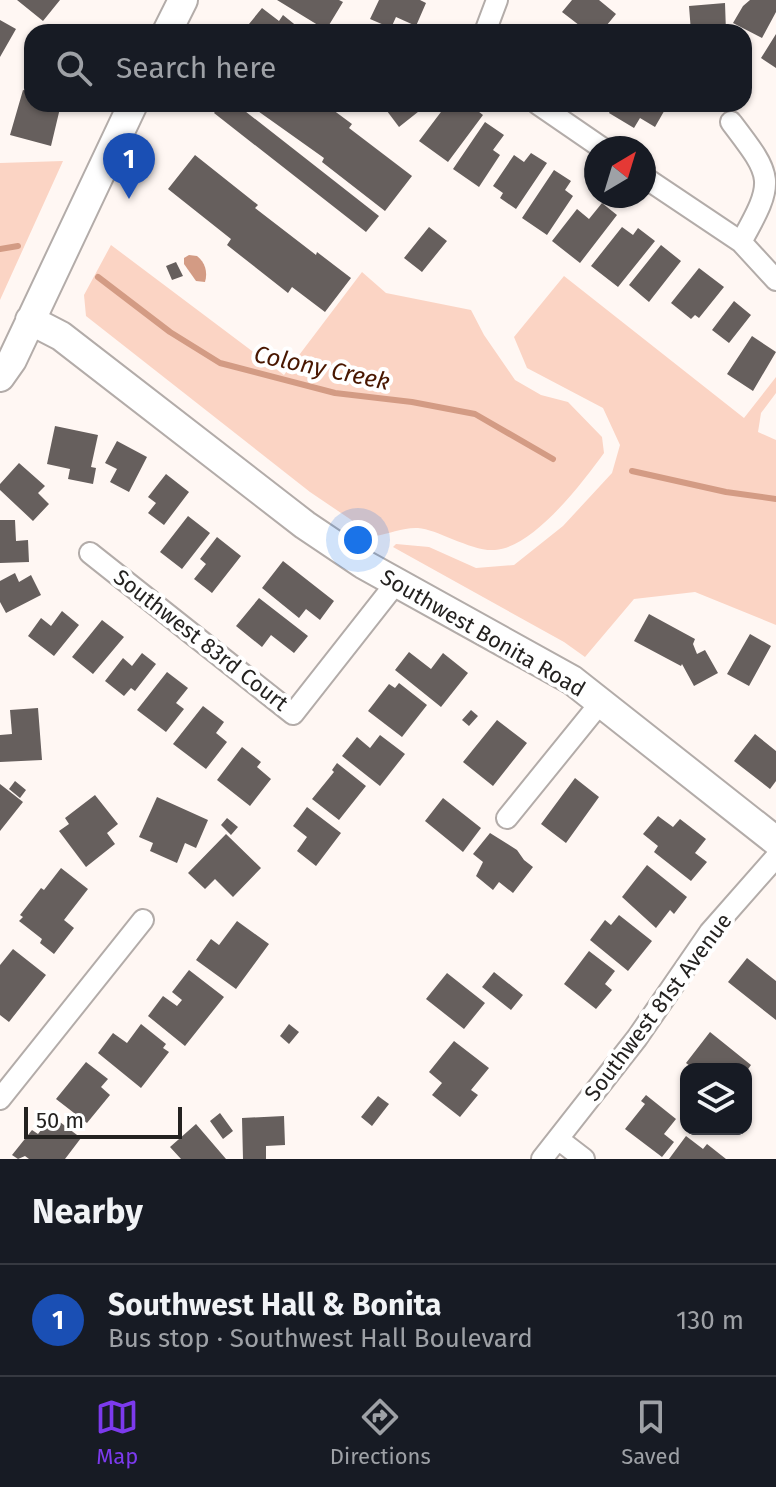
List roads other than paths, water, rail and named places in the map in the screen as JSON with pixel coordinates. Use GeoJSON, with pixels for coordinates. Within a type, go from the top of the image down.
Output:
{"type":"FeatureCollection","features":[{"type":"Feature","properties":{"kind":"main road"},"geometry":{"type":"LineString","coordinates":[[171,24],[183,0]]}},
{"type":"Feature","properties":{"kind":"main road"},"geometry":{"type":"LineString","coordinates":[[0,377],[12,360],[129,112]]}},
{"type":"Feature","properties":{"kind":"main road","name":"Southwest Bonita Road"},"geometry":{"type":"LineString","coordinates":[[30,320],[61,336],[305,525],[396,583],[543,663],[601,702],[776,841]]}},
{"type":"Feature","properties":{"kind":"street"},"geometry":{"type":"LineString","coordinates":[[488,24],[497,0]]}},
{"type":"Feature","properties":{"kind":"street"},"geometry":{"type":"LineString","coordinates":[[550,112],[585,136]]}},
{"type":"Feature","properties":{"kind":"street"},"geometry":{"type":"LineString","coordinates":[[731,122],[765,170],[765,187],[759,210],[741,242]]}},
{"type":"Feature","properties":{"kind":"street"},"geometry":{"type":"LineString","coordinates":[[656,185],[741,242],[776,280]]}},
{"type":"Feature","properties":{"kind":"street","name":"Southwest 83rd Court"},"geometry":{"type":"LineString","coordinates":[[90,553],[293,714],[396,583]]}},
{"type":"Feature","properties":{"kind":"street"},"geometry":{"type":"LineString","coordinates":[[507,818],[601,702]]}},
{"type":"Feature","properties":{"kind":"street","name":"Southwest 81st Avenue"},"geometry":{"type":"LineString","coordinates":[[542,1159],[637,1038],[710,932],[776,857]]}},
{"type":"Feature","properties":{"kind":"street"},"geometry":{"type":"LineString","coordinates":[[0,1099],[143,920]]}},
{"type":"Feature","properties":{"kind":"street"},"geometry":{"type":"LineString","coordinates":[[558,1139],[584,1159]]}},
{"type":"Feature","properties":{"kind":"waterway","name":"Colony Creek"},"geometry":{"type":"LineString","coordinates":[[0,249],[18,246]]}},
{"type":"Feature","properties":{"kind":"waterway","name":"Colony Creek"},"geometry":{"type":"LineString","coordinates":[[98,277],[170,332],[220,363],[335,393],[412,402],[475,414],[553,459]]}},
{"type":"Feature","properties":{"kind":"waterway","name":"Colony Creek"},"geometry":{"type":"LineString","coordinates":[[632,471],[726,492],[776,499]]}},
{"type":"Feature","properties":{"kind":"place","name":"Southwest Hall & Bonita"},"geometry":{"type":"Point","coordinates":[129,199]}}]}
